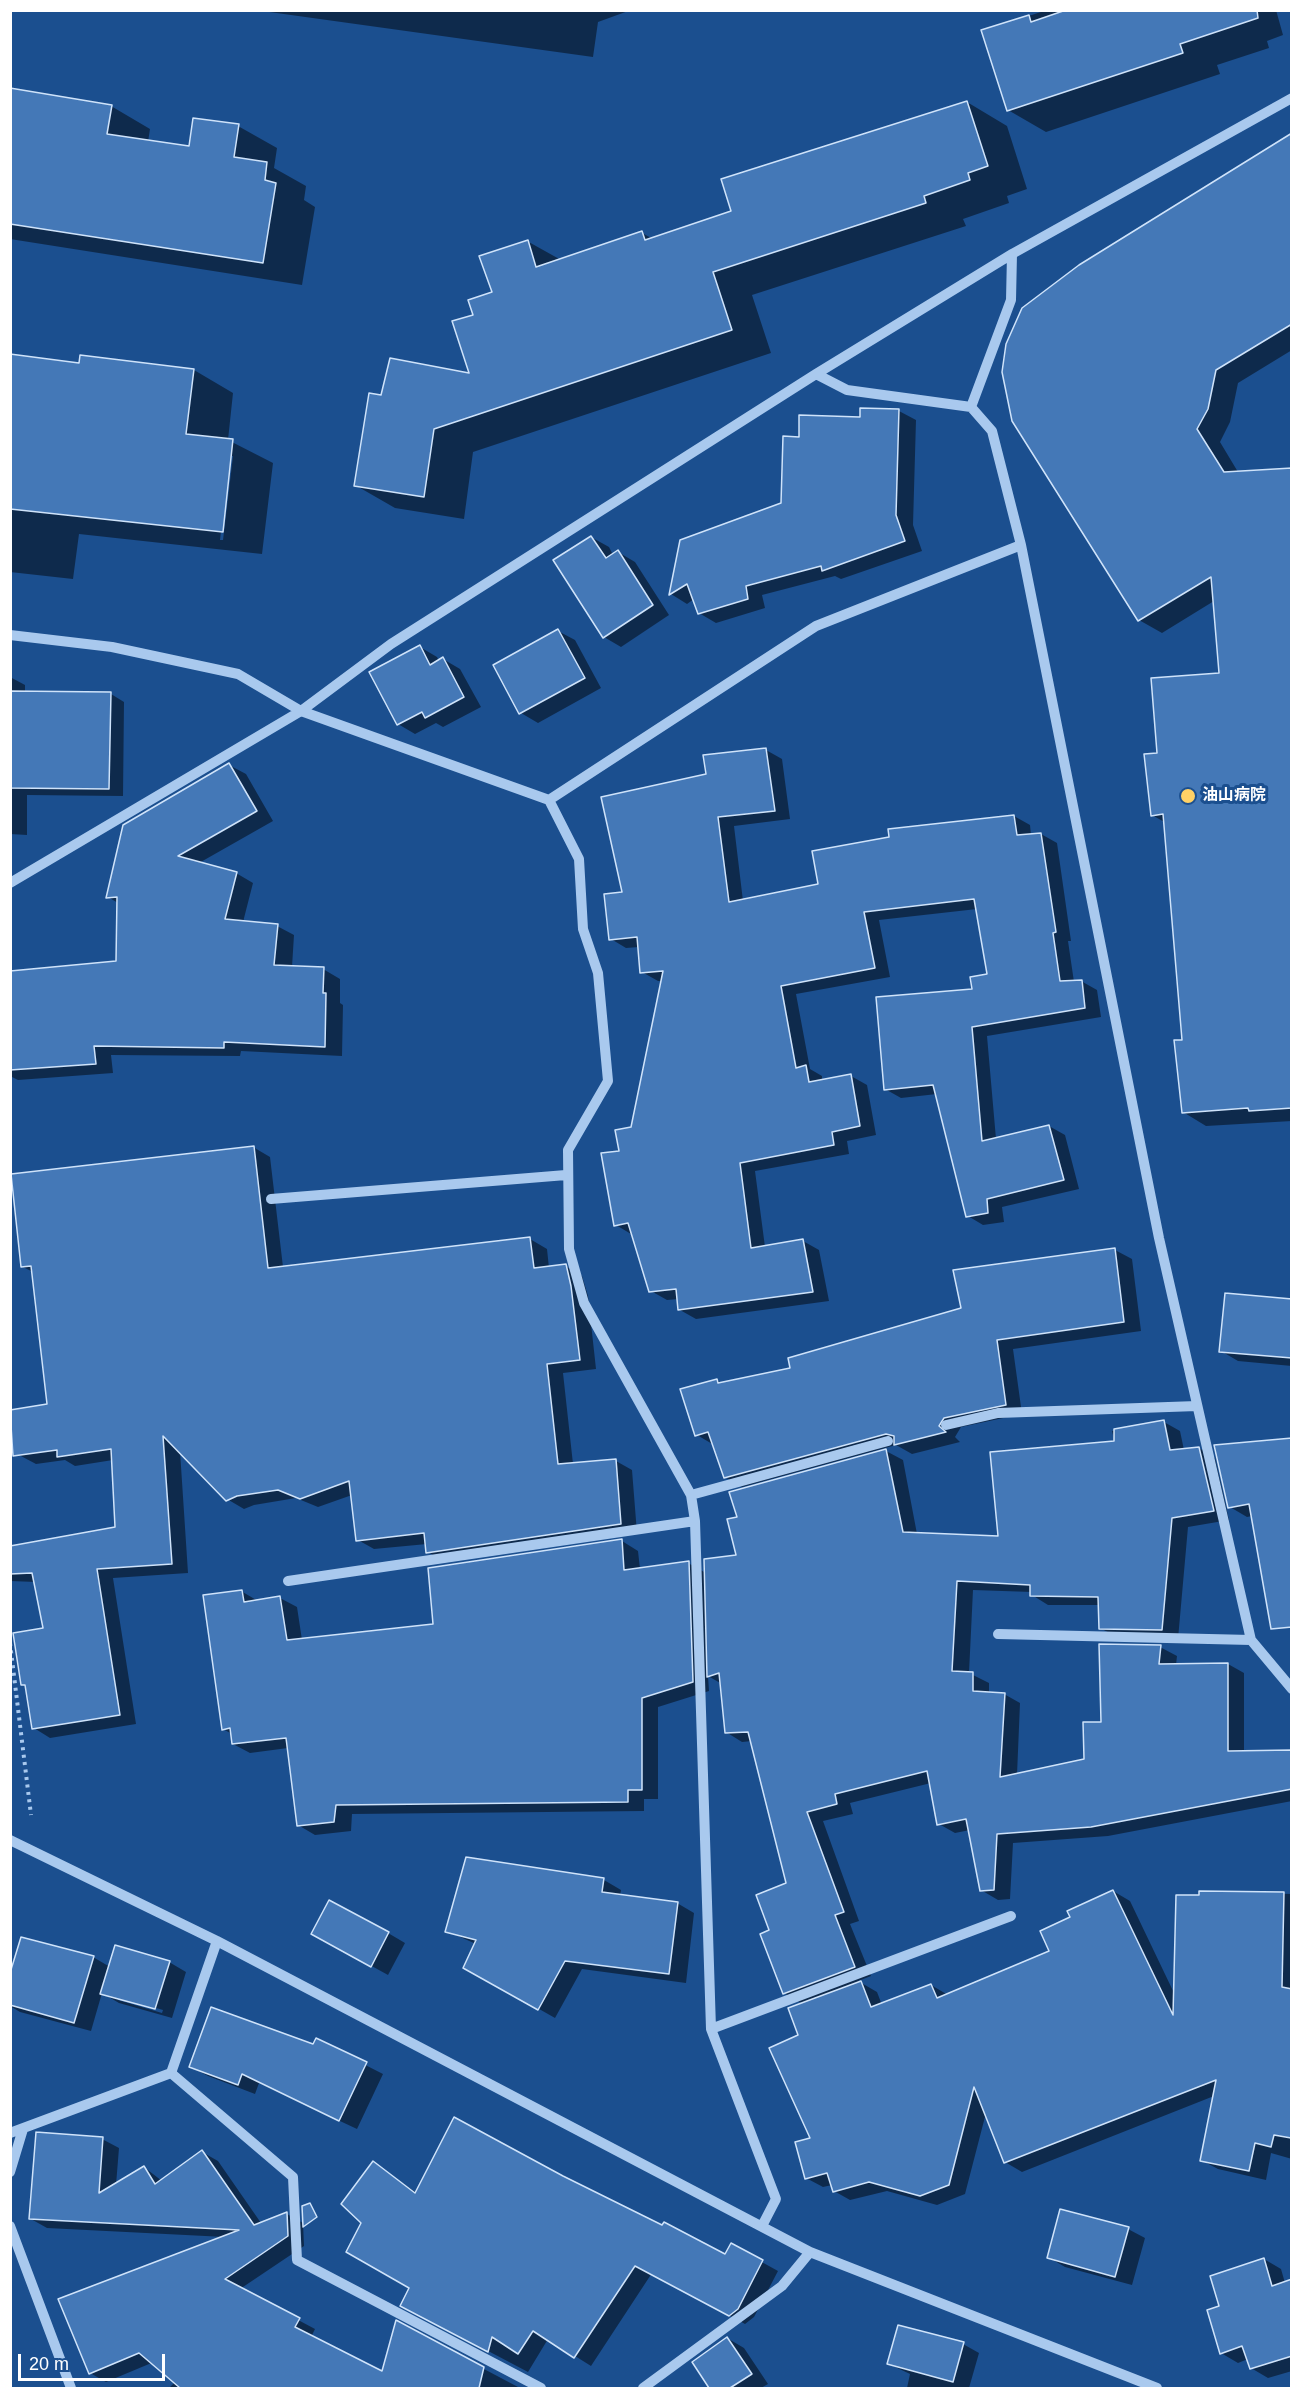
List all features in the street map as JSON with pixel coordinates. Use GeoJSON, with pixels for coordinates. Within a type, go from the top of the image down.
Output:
{"type":"FeatureCollection","features":[{"type":"Feature","properties":{"kind":"street"},"geometry":{"type":"LineString","coordinates":[[10,883],[301,711],[391,644],[816,374],[1012,254],[1292,98]]}},
{"type":"Feature","properties":{"kind":"street"},"geometry":{"type":"LineString","coordinates":[[971,407],[1011,300],[1012,254]]}},
{"type":"Feature","properties":{"kind":"street"},"geometry":{"type":"LineString","coordinates":[[816,374],[847,390],[971,407],[992,431],[1021,545],[1159,1238],[1251,1640],[1292,1689]]}},
{"type":"Feature","properties":{"kind":"street"},"geometry":{"type":"LineString","coordinates":[[549,800],[816,627],[1021,545]]}},
{"type":"Feature","properties":{"kind":"street"},"geometry":{"type":"LineString","coordinates":[[10,635],[112,647],[238,674],[301,711],[549,800],[579,859],[583,929],[598,973],[608,1081],[568,1150],[566,1175],[569,1249],[584,1303],[691,1495],[695,1521],[711,2029],[776,2199],[762,2226]]}},
{"type":"Feature","properties":{"kind":"street"},"geometry":{"type":"LineString","coordinates":[[272,1199],[566,1175]]}},
{"type":"Feature","properties":{"kind":"street"},"geometry":{"type":"LineString","coordinates":[[946,1425],[998,1413],[1197,1406]]}},
{"type":"Feature","properties":{"kind":"street"},"geometry":{"type":"LineString","coordinates":[[691,1495],[888,1441]]}},
{"type":"Feature","properties":{"kind":"street"},"geometry":{"type":"LineString","coordinates":[[288,1581],[695,1521]]}},
{"type":"Feature","properties":{"kind":"street"},"geometry":{"type":"LineString","coordinates":[[998,1634],[1251,1640]]}},
{"type":"Feature","properties":{"kind":"street"},"geometry":{"type":"LineString","coordinates":[[10,1840],[217,1941],[810,2252],[1158,2388]]}},
{"type":"Feature","properties":{"kind":"street"},"geometry":{"type":"LineString","coordinates":[[711,2029],[1011,1916]]}},
{"type":"Feature","properties":{"kind":"street"},"geometry":{"type":"LineString","coordinates":[[171,2073],[217,1941]]}},
{"type":"Feature","properties":{"kind":"street"},"geometry":{"type":"LineString","coordinates":[[10,2133],[171,2073]]}},
{"type":"Feature","properties":{"kind":"street"},"geometry":{"type":"LineString","coordinates":[[171,2073],[292,2177],[297,2260],[541,2388]]}},
{"type":"Feature","properties":{"kind":"street"},"geometry":{"type":"LineString","coordinates":[[10,2172],[23,2129]]}},
{"type":"Feature","properties":{"kind":"street"},"geometry":{"type":"LineString","coordinates":[[10,2226],[71,2388]]}},
{"type":"Feature","properties":{"kind":"street"},"geometry":{"type":"LineString","coordinates":[[643,2388],[782,2286],[810,2252]]}},
{"type":"Feature","properties":{"kind":"path"},"geometry":{"type":"LineString","coordinates":[[10,1643],[35,1852]]}},
{"type":"Feature","properties":{"kind":"building"},"geometry":{"type":"Polygon","coordinates":[[[1066,10],[1257,10],[1258,18],[1180,44],[1183,53],[1007,111],[981,30],[1029,15],[1031,22],[1066,10]]]}},
{"type":"Feature","properties":{"kind":"building"},"geometry":{"type":"Polygon","coordinates":[[[10,88],[112,105],[107,134],[189,146],[193,118],[239,124],[234,157],[267,162],[265,180],[276,183],[263,263],[10,224],[10,88]]]}},
{"type":"Feature","properties":{"kind":"building"},"geometry":{"type":"Polygon","coordinates":[[[967,101],[988,166],[968,173],[970,180],[924,196],[926,203],[713,272],[732,330],[434,429],[424,497],[354,486],[369,393],[381,395],[390,358],[469,373],[452,321],[473,315],[468,300],[492,292],[479,256],[528,240],[536,267],[642,231],[645,240],[731,211],[721,179],[967,101]]]}},
{"type":"Feature","properties":{"kind":"building","name":"油山病院"},"geometry":{"type":"Polygon","coordinates":[[[1292,133],[1292,324],[1216,370],[1208,409],[1197,429],[1224,472],[1292,468],[1292,1108],[1249,1111],[1248,1108],[1182,1113],[1174,1040],[1182,1040],[1163,814],[1151,816],[1144,754],[1157,753],[1151,678],[1219,673],[1211,577],[1138,621],[1012,421],[1002,372],[1006,344],[1022,308],[1079,265],[1292,133]]]}},
{"type":"Feature","properties":{"kind":"building"},"geometry":{"type":"Polygon","coordinates":[[[10,354],[79,363],[80,355],[194,369],[186,434],[233,439],[223,532],[10,509],[10,354]]]}},
{"type":"Feature","properties":{"kind":"building"},"geometry":{"type":"Polygon","coordinates":[[[860,408],[899,409],[896,515],[905,541],[822,571],[821,566],[746,586],[748,599],[698,614],[687,584],[669,595],[680,540],[781,503],[783,436],[799,437],[799,415],[860,417],[860,408]]]}},
{"type":"Feature","properties":{"kind":"building"},"geometry":{"type":"Polygon","coordinates":[[[591,536],[606,558],[618,550],[653,605],[603,638],[553,560],[591,536]]]}},
{"type":"Feature","properties":{"kind":"building"},"geometry":{"type":"Polygon","coordinates":[[[558,629],[585,678],[519,714],[493,665],[558,629]]]}},
{"type":"Feature","properties":{"kind":"building"},"geometry":{"type":"Polygon","coordinates":[[[420,645],[430,665],[443,657],[464,697],[425,718],[422,712],[397,725],[369,672],[420,645]]]}},
{"type":"Feature","properties":{"kind":"building"},"geometry":{"type":"Polygon","coordinates":[[[10,691],[111,692],[109,789],[10,788],[10,691]]]}},
{"type":"Feature","properties":{"kind":"building"},"geometry":{"type":"Polygon","coordinates":[[[766,748],[775,811],[718,817],[729,902],[818,884],[812,851],[889,837],[888,829],[1014,815],[1017,835],[1041,833],[1056,932],[1053,933],[1060,981],[1082,980],[1085,1008],[972,1027],[982,1141],[1049,1125],[1064,1180],[987,1199],[988,1213],[966,1217],[933,1085],[884,1090],[876,997],[972,989],[970,977],[987,974],[974,899],[864,912],[875,968],[781,986],[796,1068],[806,1065],[809,1082],[851,1074],[860,1126],[832,1132],[834,1145],[740,1163],[751,1248],[803,1239],[813,1292],[678,1310],[676,1289],[649,1292],[628,1223],[614,1226],[601,1153],[619,1151],[615,1130],[631,1127],[663,971],[640,973],[637,937],[609,940],[604,894],[622,892],[601,797],[706,774],[703,755],[766,748]]]}},
{"type":"Feature","properties":{"kind":"building"},"geometry":{"type":"Polygon","coordinates":[[[229,763],[257,811],[178,856],[237,872],[225,919],[278,924],[274,965],[324,967],[325,1047],[224,1042],[224,1048],[94,1046],[96,1064],[10,1070],[10,971],[116,961],[117,897],[106,898],[123,825],[229,763]]]}},
{"type":"Feature","properties":{"kind":"building"},"geometry":{"type":"Polygon","coordinates":[[[254,1146],[268,1268],[530,1237],[534,1268],[566,1264],[580,1360],[547,1364],[558,1464],[616,1459],[621,1524],[426,1553],[424,1533],[356,1541],[349,1481],[300,1499],[278,1490],[237,1496],[226,1501],[163,1436],[172,1564],[97,1569],[120,1715],[32,1729],[25,1685],[21,1685],[13,1633],[43,1628],[32,1573],[10,1574],[10,1546],[115,1527],[111,1449],[57,1457],[57,1450],[13,1456],[10,1410],[47,1404],[31,1266],[21,1267],[11,1174],[254,1146]]]}},
{"type":"Feature","properties":{"kind":"building"},"geometry":{"type":"Polygon","coordinates":[[[1115,1248],[1124,1322],[997,1340],[1006,1405],[944,1418],[939,1426],[946,1432],[894,1445],[894,1436],[886,1434],[724,1478],[708,1432],[695,1436],[680,1389],[717,1379],[718,1383],[790,1368],[788,1358],[961,1308],[953,1270],[1115,1248]]]}},
{"type":"Feature","properties":{"kind":"building"},"geometry":{"type":"Polygon","coordinates":[[[1225,1293],[1292,1299],[1292,1358],[1219,1352],[1225,1293]]]}},
{"type":"Feature","properties":{"kind":"building"},"geometry":{"type":"Polygon","coordinates":[[[1164,1420],[1170,1450],[1199,1447],[1214,1511],[1172,1518],[1162,1630],[1099,1629],[1098,1597],[1030,1596],[1030,1585],[957,1581],[952,1671],[973,1672],[973,1691],[1005,1693],[1000,1777],[1084,1759],[1083,1722],[1101,1722],[1099,1644],[1161,1645],[1159,1664],[1228,1663],[1228,1751],[1292,1750],[1292,1789],[1091,1827],[997,1834],[994,1890],[980,1891],[966,1819],[937,1825],[927,1771],[835,1794],[837,1804],[807,1812],[844,1912],[835,1915],[855,1967],[783,1994],[760,1934],[769,1930],[756,1895],[786,1883],[748,1732],[725,1733],[719,1673],[707,1677],[704,1559],[736,1555],[727,1519],[737,1517],[729,1492],[886,1449],[903,1532],[998,1536],[990,1452],[1114,1441],[1114,1429],[1164,1420]]]}},
{"type":"Feature","properties":{"kind":"building"},"geometry":{"type":"Polygon","coordinates":[[[1292,1438],[1292,1627],[1271,1629],[1249,1504],[1228,1508],[1214,1445],[1292,1438]]]}},
{"type":"Feature","properties":{"kind":"building"},"geometry":{"type":"Polygon","coordinates":[[[622,1539],[624,1570],[689,1561],[693,1682],[642,1698],[642,1790],[628,1790],[628,1802],[336,1805],[334,1822],[297,1826],[286,1738],[232,1744],[230,1728],[222,1730],[203,1595],[242,1590],[244,1602],[280,1596],[287,1640],[433,1624],[428,1568],[622,1539]]]}},
{"type":"Feature","properties":{"kind":"building"},"geometry":{"type":"Polygon","coordinates":[[[466,1857],[604,1878],[602,1892],[678,1902],[669,1974],[565,1961],[538,2010],[463,1968],[476,1940],[445,1932],[466,1857]]]}},
{"type":"Feature","properties":{"kind":"building"},"geometry":{"type":"Polygon","coordinates":[[[1113,1890],[1173,2015],[1176,1895],[1199,1895],[1199,1891],[1284,1892],[1282,1987],[1292,1989],[1291,2138],[1274,2135],[1271,2147],[1255,2143],[1249,2171],[1200,2161],[1216,2080],[1004,2163],[974,2087],[949,2185],[920,2196],[869,2182],[833,2192],[827,2173],[805,2179],[795,2142],[810,2138],[769,2048],[798,2035],[788,2008],[861,1981],[871,2007],[931,1984],[937,1998],[1049,1951],[1040,1931],[1070,1917],[1067,1911],[1113,1890]]]}},
{"type":"Feature","properties":{"kind":"building"},"geometry":{"type":"Polygon","coordinates":[[[329,1900],[389,1932],[371,1967],[311,1934],[329,1900]]]}},
{"type":"Feature","properties":{"kind":"building"},"geometry":{"type":"Polygon","coordinates":[[[21,1937],[94,1956],[74,2023],[10,2005],[10,1973],[21,1937]]]}},
{"type":"Feature","properties":{"kind":"building"},"geometry":{"type":"Polygon","coordinates":[[[115,1945],[170,1961],[155,2009],[100,1994],[115,1945]]]}},
{"type":"Feature","properties":{"kind":"building"},"geometry":{"type":"Polygon","coordinates":[[[211,2007],[313,2044],[316,2038],[367,2062],[339,2121],[242,2074],[238,2085],[189,2067],[211,2007]]]}},
{"type":"Feature","properties":{"kind":"building"},"geometry":{"type":"Polygon","coordinates":[[[454,2117],[563,2176],[662,2225],[664,2222],[725,2254],[731,2243],[763,2260],[738,2309],[729,2316],[635,2266],[574,2358],[533,2331],[518,2354],[492,2337],[488,2352],[400,2306],[409,2288],[346,2252],[361,2223],[341,2204],[373,2161],[415,2193],[454,2117]]]}},
{"type":"Feature","properties":{"kind":"building"},"geometry":{"type":"Polygon","coordinates":[[[36,2132],[103,2137],[99,2193],[144,2166],[155,2184],[202,2150],[254,2225],[287,2212],[288,2236],[225,2279],[300,2318],[295,2327],[382,2371],[396,2320],[484,2367],[479,2388],[180,2388],[139,2353],[89,2374],[58,2299],[239,2230],[29,2219],[36,2132]]]}},
{"type":"Feature","properties":{"kind":"building"},"geometry":{"type":"Polygon","coordinates":[[[310,2203],[317,2217],[303,2227],[302,2206],[310,2203]]]}},
{"type":"Feature","properties":{"kind":"building"},"geometry":{"type":"Polygon","coordinates":[[[1060,2209],[1129,2227],[1115,2277],[1047,2258],[1060,2209]]]}},
{"type":"Feature","properties":{"kind":"building"},"geometry":{"type":"Polygon","coordinates":[[[1264,2258],[1272,2286],[1292,2279],[1292,2356],[1250,2369],[1242,2346],[1220,2354],[1207,2310],[1219,2306],[1210,2276],[1264,2258]]]}},
{"type":"Feature","properties":{"kind":"building"},"geometry":{"type":"Polygon","coordinates":[[[898,2325],[964,2342],[953,2382],[887,2364],[898,2325]]]}},
{"type":"Feature","properties":{"kind":"building"},"geometry":{"type":"Polygon","coordinates":[[[727,2337],[752,2374],[730,2388],[709,2388],[692,2362],[727,2337]]]}},
{"type":"Feature","properties":{"kind":"place","name":"油山病院"},"geometry":{"type":"Point","coordinates":[1188,796]}}]}
